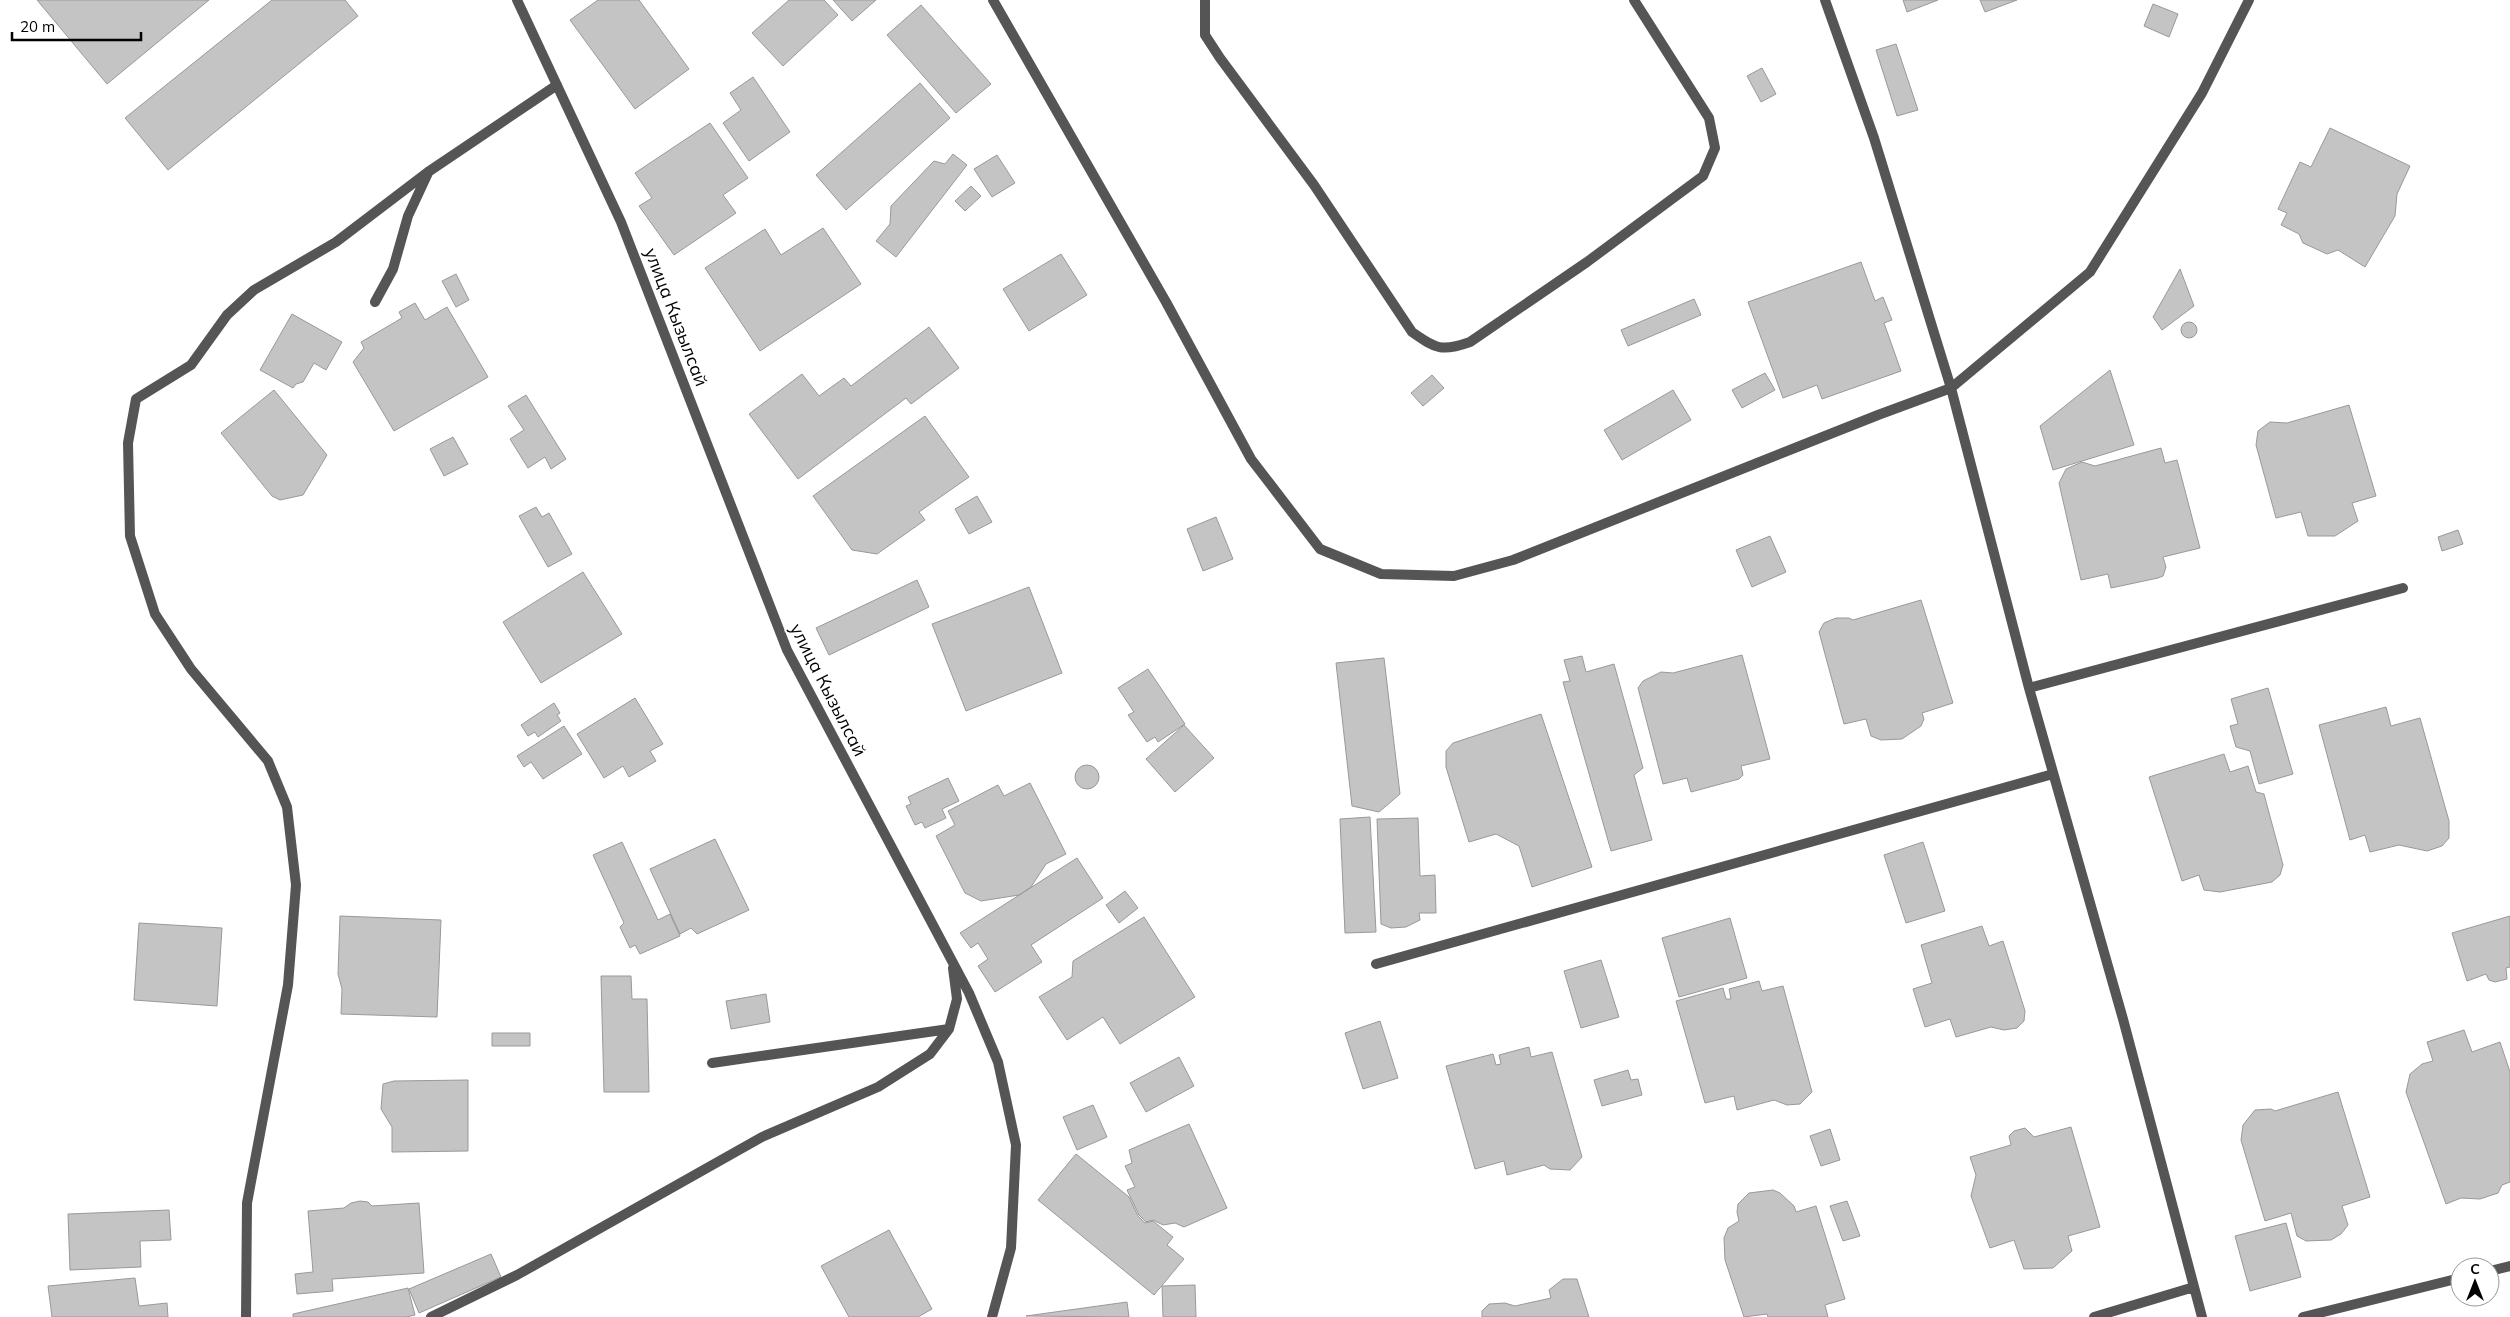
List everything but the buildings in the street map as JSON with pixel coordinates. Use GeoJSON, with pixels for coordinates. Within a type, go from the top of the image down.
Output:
{"type":"FeatureCollection","features":[{"type":"Feature","properties":{"kind":"street","name":"улица Кызылсай"},"geometry":{"type":"LineString","coordinates":[[517,0],[621,222],[787,650],[969,993],[998,1062],[1016,1145],[1012,1248],[992,1317]]}},
{"type":"Feature","properties":{"kind":"street"},"geometry":{"type":"LineString","coordinates":[[993,0],[1166,302],[1252,458],[1320,549],[1381,574],[1454,576],[1514,560],[1878,415],[1951,388],[2090,272],[2202,92],[2249,0]]}},
{"type":"Feature","properties":{"kind":"street"},"geometry":{"type":"LineString","coordinates":[[1205,0],[1205,35],[1220,58],[1314,185],[1412,332],[1429,344],[1449,350],[1470,342],[1587,262],[1703,176],[1715,148],[1709,118],[1634,0]]}},
{"type":"Feature","properties":{"kind":"street"},"geometry":{"type":"LineString","coordinates":[[1825,0],[1874,138],[1951,388],[2028,688],[2123,1019],[2202,1317]]}},
{"type":"Feature","properties":{"kind":"street"},"geometry":{"type":"LineString","coordinates":[[246,1317],[247,1203],[288,985],[296,885],[287,807],[268,761],[192,669],[155,614],[130,536],[128,444],[136,399],[192,365],[227,314],[254,290],[336,242],[428,172],[557,85]]}},
{"type":"Feature","properties":{"kind":"street"},"geometry":{"type":"LineString","coordinates":[[375,302],[393,269],[408,216],[428,172]]}},
{"type":"Feature","properties":{"kind":"street"},"geometry":{"type":"LineString","coordinates":[[2028,688],[2403,588]]}},
{"type":"Feature","properties":{"kind":"street"},"geometry":{"type":"LineString","coordinates":[[1376,964],[2053,774]]}},
{"type":"Feature","properties":{"kind":"street"},"geometry":{"type":"LineString","coordinates":[[436,1316],[517,1275],[762,1138],[878,1087],[930,1054],[949,1029],[957,999],[953,962]]}},
{"type":"Feature","properties":{"kind":"street"},"geometry":{"type":"LineString","coordinates":[[712,1063],[949,1029]]}},
{"type":"Feature","properties":{"kind":"street"},"geometry":{"type":"LineString","coordinates":[[2303,1317],[2450,1280]]}},
{"type":"Feature","properties":{"kind":"street"},"geometry":{"type":"LineString","coordinates":[[2094,1317],[2194,1287]]}}]}
